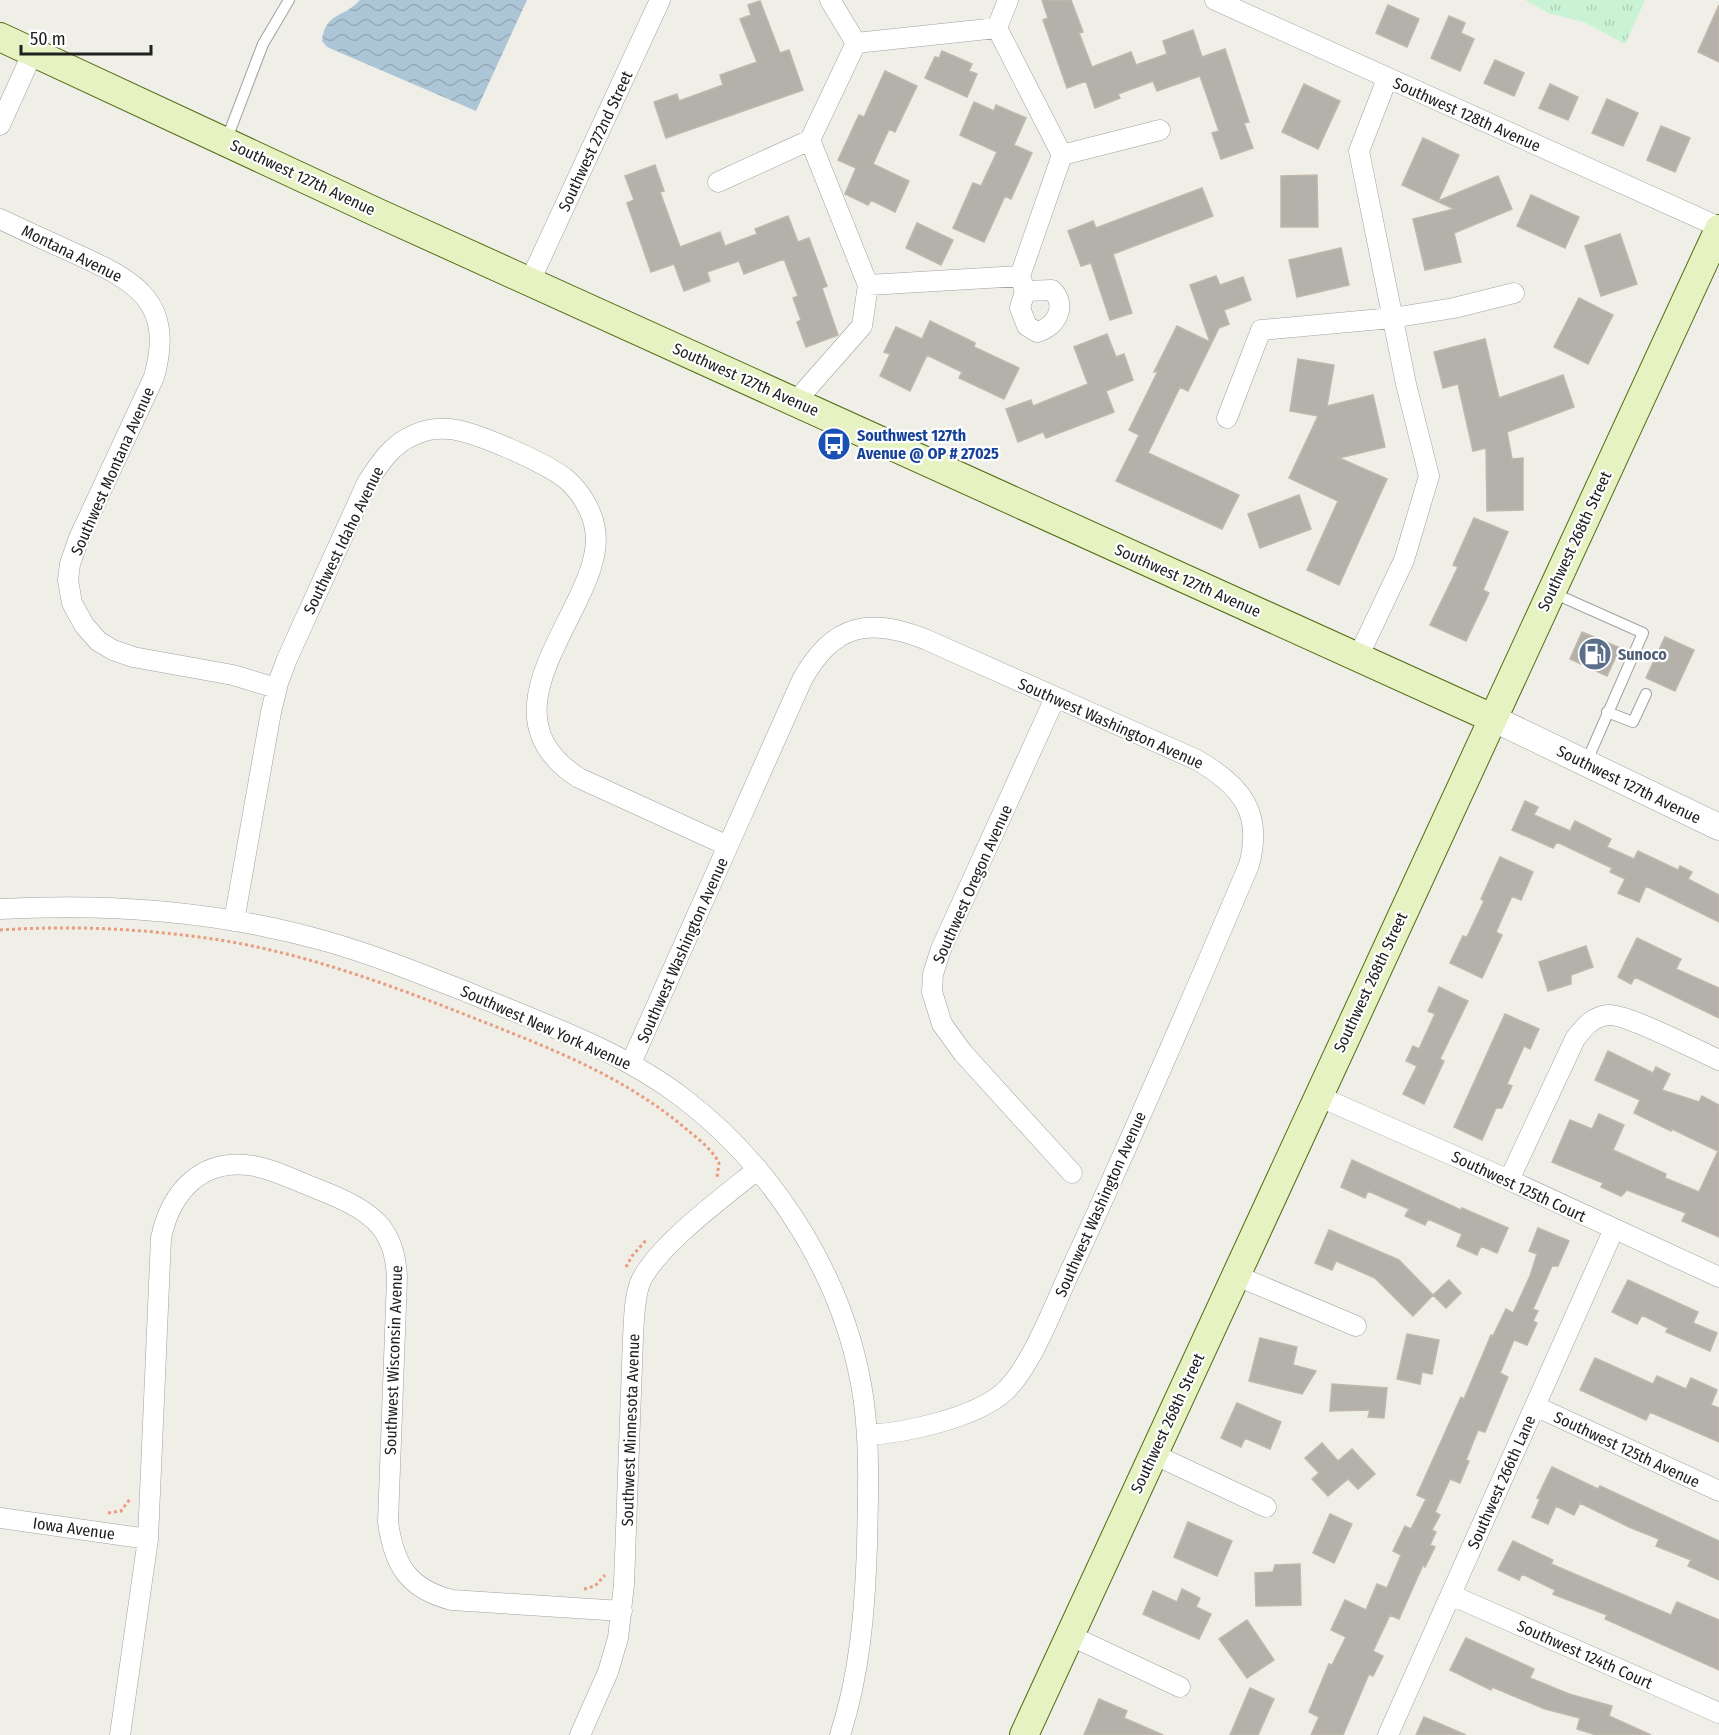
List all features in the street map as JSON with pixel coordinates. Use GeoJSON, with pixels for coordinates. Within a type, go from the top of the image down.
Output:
{"type":"FeatureCollection","features":[{"type":"Feature","properties":{"kind":"main road","name":"Southwest 127th Avenue"},"geometry":{"type":"LineString","coordinates":[[0,37],[530,281],[1492,718]]}},
{"type":"Feature","properties":{"kind":"main road","name":"Southwest 268th Street"},"geometry":{"type":"LineString","coordinates":[[1024,1735],[1719,228]]}},
{"type":"Feature","properties":{"kind":"street","name":"Southwest 272nd Street"},"geometry":{"type":"LineString","coordinates":[[530,281],[660,0]]}},
{"type":"Feature","properties":{"kind":"street"},"geometry":{"type":"LineString","coordinates":[[830,0],[856,43]]}},
{"type":"Feature","properties":{"kind":"street"},"geometry":{"type":"LineString","coordinates":[[868,285],[1022,283],[1062,155],[997,28],[1008,0]]}},
{"type":"Feature","properties":{"kind":"street","name":"Southwest 128th Avenue"},"geometry":{"type":"LineString","coordinates":[[1215,0],[1719,228]]}},
{"type":"Feature","properties":{"kind":"street"},"geometry":{"type":"LineString","coordinates":[[856,43],[997,28]]}},
{"type":"Feature","properties":{"kind":"street"},"geometry":{"type":"LineString","coordinates":[[718,182],[810,140],[856,43]]}},
{"type":"Feature","properties":{"kind":"street"},"geometry":{"type":"LineString","coordinates":[[0,125],[33,52]]}},
{"type":"Feature","properties":{"kind":"street"},"geometry":{"type":"LineString","coordinates":[[1358,657],[1404,560],[1429,476],[1406,384],[1359,151],[1387,79]]}},
{"type":"Feature","properties":{"kind":"street"},"geometry":{"type":"LineString","coordinates":[[1062,155],[1160,130]]}},
{"type":"Feature","properties":{"kind":"street"},"geometry":{"type":"LineString","coordinates":[[796,401],[862,326],[868,285],[810,140]]}},
{"type":"Feature","properties":{"kind":"street","name":"Montana Avenue"},"geometry":{"type":"LineString","coordinates":[[0,219],[110,269],[131,282],[145,296],[158,323]]}},
{"type":"Feature","properties":{"kind":"street"},"geometry":{"type":"LineString","coordinates":[[1227,418],[1261,330],[1392,318],[1455,308],[1514,293]]}},
{"type":"Feature","properties":{"kind":"street","name":"Southwest Montana Avenue"},"geometry":{"type":"LineString","coordinates":[[158,323],[159,359],[154,377],[79,538],[70,564],[68,580],[72,603],[84,625],[98,641],[113,650],[155,662],[233,675],[276,688]]}},
{"type":"Feature","properties":{"kind":"street","name":"Southwest Idaho Avenue"},"geometry":{"type":"LineString","coordinates":[[234,921],[276,688],[287,658],[367,483],[378,464],[392,449],[413,435],[429,430],[448,429],[465,432],[533,460],[566,479],[580,494],[590,512],[595,529],[593,561],[586,582],[545,670],[537,696],[535,718],[542,739],[553,756],[566,770],[579,778],[728,846]]}},
{"type":"Feature","properties":{"kind":"street","name":"Southwest Washington Avenue"},"geometry":{"type":"LineString","coordinates":[[631,1063],[810,665],[834,640],[850,631],[867,627],[906,631],[1197,760],[1231,783],[1242,798],[1251,815],[1254,847],[1249,865],[1100,1206],[1024,1366],[1003,1392],[990,1402],[970,1411],[903,1431],[867,1435]]}},
{"type":"Feature","properties":{"kind":"street","name":"Southwest Oregon Avenue"},"geometry":{"type":"LineString","coordinates":[[1054,698],[941,950],[933,974],[932,992],[937,1011],[951,1038],[1072,1173]]}},
{"type":"Feature","properties":{"kind":"street","name":"Southwest 127th Avenue"},"geometry":{"type":"LineString","coordinates":[[1492,718],[1719,827]]}},
{"type":"Feature","properties":{"kind":"street","name":"Southwest New York Avenue"},"geometry":{"type":"LineString","coordinates":[[0,909],[98,906],[176,912],[234,921],[326,941],[405,968],[522,1015],[631,1063],[684,1098],[746,1155],[792,1216],[815,1254],[832,1289],[856,1361],[863,1401],[867,1435],[868,1493],[864,1605],[853,1688],[840,1735]]}},
{"type":"Feature","properties":{"kind":"street"},"geometry":{"type":"LineString","coordinates":[[1509,1180],[1575,1039],[1595,1018],[1610,1015],[1628,1019],[1719,1060]]}},
{"type":"Feature","properties":{"kind":"street","name":"Southwest 125th Court"},"geometry":{"type":"LineString","coordinates":[[1318,1096],[1509,1180],[1719,1277]]}},
{"type":"Feature","properties":{"kind":"street","name":"Southwest Wisconsin Avenue"},"geometry":{"type":"LineString","coordinates":[[120,1735],[148,1539],[159,1258],[165,1219],[176,1197],[185,1186],[216,1168],[229,1165],[257,1166],[355,1206],[381,1227],[390,1242],[396,1257],[397,1278],[388,1522],[391,1543],[402,1570],[421,1587],[438,1597],[452,1600],[621,1611]]}},
{"type":"Feature","properties":{"kind":"street","name":"Southwest Minnesota Avenue"},"geometry":{"type":"LineString","coordinates":[[580,1735],[613,1657],[621,1611],[633,1338],[635,1307],[640,1283],[654,1261],[674,1240],[758,1169]]}},
{"type":"Feature","properties":{"kind":"street","name":"Southwest 266th Lane"},"geometry":{"type":"LineString","coordinates":[[1388,1735],[1614,1229]]}},
{"type":"Feature","properties":{"kind":"street"},"geometry":{"type":"LineString","coordinates":[[1235,1275],[1356,1326]]}},
{"type":"Feature","properties":{"kind":"street","name":"Southwest 125th Avenue"},"geometry":{"type":"LineString","coordinates":[[1535,1406],[1719,1491]]}},
{"type":"Feature","properties":{"kind":"street"},"geometry":{"type":"LineString","coordinates":[[1153,1454],[1266,1507]]}},
{"type":"Feature","properties":{"kind":"street","name":"Iowa Avenue"},"geometry":{"type":"LineString","coordinates":[[0,1518],[148,1539]]}},
{"type":"Feature","properties":{"kind":"street","name":"Southwest 124th Court"},"geometry":{"type":"LineString","coordinates":[[1451,1594],[1719,1713]]}},
{"type":"Feature","properties":{"kind":"street"},"geometry":{"type":"LineString","coordinates":[[1070,1635],[1180,1687]]}},
{"type":"Feature","properties":{"kind":"lane"},"geometry":{"type":"LineString","coordinates":[[226,141],[263,44],[290,0]]}},
{"type":"Feature","properties":{"kind":"lane"},"geometry":{"type":"LineString","coordinates":[[1550,592],[1643,633],[1586,763]]}},
{"type":"Feature","properties":{"kind":"lane"},"geometry":{"type":"LineString","coordinates":[[1607,712],[1633,722],[1646,694]]}},
{"type":"Feature","properties":{"kind":"green space"},"geometry":{"type":"Polygon","coordinates":[[[1525,0],[1645,0],[1625,44],[1584,22],[1551,14],[1525,0]]]}},
{"type":"Feature","properties":{"kind":"water"},"geometry":{"type":"Polygon","coordinates":[[[360,0],[527,0],[476,111],[327,47],[322,41],[327,25],[360,0]]]}},
{"type":"Feature","properties":{"kind":"building"},"geometry":{"type":"Polygon","coordinates":[[[1042,0],[1071,0],[1083,32],[1079,33],[1092,67],[1131,52],[1136,65],[1167,54],[1163,41],[1193,30],[1202,57],[1225,49],[1249,122],[1244,123],[1253,148],[1221,159],[1212,133],[1219,131],[1200,76],[1157,91],[1153,81],[1118,94],[1120,98],[1095,108],[1086,81],[1067,88],[1043,20],[1048,18],[1042,0]]]}},
{"type":"Feature","properties":{"kind":"building"},"geometry":{"type":"Polygon","coordinates":[[[760,1],[780,53],[789,50],[803,90],[666,138],[654,102],[677,94],[679,101],[723,85],[720,75],[757,62],[740,19],[751,15],[748,5],[760,1]]]}},
{"type":"Feature","properties":{"kind":"building"},"geometry":{"type":"Polygon","coordinates":[[[1388,5],[1419,19],[1407,47],[1376,33],[1388,5]]]}},
{"type":"Feature","properties":{"kind":"building"},"geometry":{"type":"Polygon","coordinates":[[[1719,5],[1719,62],[1698,52],[1719,5]]]}},
{"type":"Feature","properties":{"kind":"building"},"geometry":{"type":"Polygon","coordinates":[[[1449,16],[1465,23],[1461,33],[1474,39],[1460,71],[1431,58],[1449,16]]]}},
{"type":"Feature","properties":{"kind":"building"},"geometry":{"type":"Polygon","coordinates":[[[942,51],[972,64],[969,71],[977,74],[967,97],[925,78],[935,57],[939,58],[942,51]]]}},
{"type":"Feature","properties":{"kind":"building"},"geometry":{"type":"Polygon","coordinates":[[[1495,60],[1524,73],[1514,96],[1484,83],[1495,60]]]}},
{"type":"Feature","properties":{"kind":"building"},"geometry":{"type":"Polygon","coordinates":[[[885,71],[917,86],[895,132],[889,129],[873,164],[909,181],[895,212],[871,200],[868,205],[845,194],[856,168],[838,160],[859,115],[864,117],[885,71]]]}},
{"type":"Feature","properties":{"kind":"building"},"geometry":{"type":"Polygon","coordinates":[[[1304,84],[1340,101],[1318,149],[1282,132],[1304,84]]]}},
{"type":"Feature","properties":{"kind":"building"},"geometry":{"type":"Polygon","coordinates":[[[1550,84],[1578,97],[1568,120],[1539,108],[1550,84]]]}},
{"type":"Feature","properties":{"kind":"building"},"geometry":{"type":"Polygon","coordinates":[[[1607,99],[1638,113],[1623,146],[1592,133],[1607,99]]]}},
{"type":"Feature","properties":{"kind":"building"},"geometry":{"type":"Polygon","coordinates":[[[974,102],[994,111],[996,105],[1026,118],[1014,145],[1032,153],[1011,199],[1005,196],[984,242],[953,228],[973,183],[981,186],[997,152],[960,135],[974,102]]]}},
{"type":"Feature","properties":{"kind":"building"},"geometry":{"type":"Polygon","coordinates":[[[1661,126],[1690,138],[1675,172],[1647,160],[1661,126]]]}},
{"type":"Feature","properties":{"kind":"building"},"geometry":{"type":"Polygon","coordinates":[[[1423,138],[1459,155],[1438,201],[1498,176],[1512,209],[1454,233],[1461,262],[1425,270],[1413,219],[1454,209],[1402,185],[1423,138]]]}},
{"type":"Feature","properties":{"kind":"building"},"geometry":{"type":"Polygon","coordinates":[[[655,165],[664,191],[660,192],[680,247],[720,232],[725,246],[757,234],[755,229],[788,216],[798,242],[809,238],[827,286],[822,288],[838,335],[806,347],[797,322],[801,320],[793,298],[798,296],[784,259],[744,274],[739,261],[707,272],[710,281],[684,291],[674,264],[651,272],[627,203],[634,200],[625,176],[655,165]]]}},
{"type":"Feature","properties":{"kind":"building"},"geometry":{"type":"Polygon","coordinates":[[[1317,175],[1318,227],[1281,227],[1281,176],[1317,175]]]}},
{"type":"Feature","properties":{"kind":"building"},"geometry":{"type":"Polygon","coordinates":[[[1202,188],[1213,216],[1113,254],[1132,313],[1110,320],[1091,263],[1081,266],[1068,231],[1093,221],[1096,228],[1202,188]]]}},
{"type":"Feature","properties":{"kind":"building"},"geometry":{"type":"Polygon","coordinates":[[[1531,195],[1579,217],[1565,248],[1517,226],[1531,195]]]}},
{"type":"Feature","properties":{"kind":"building"},"geometry":{"type":"Polygon","coordinates":[[[917,223],[953,240],[941,265],[906,248],[917,223]]]}},
{"type":"Feature","properties":{"kind":"building"},"geometry":{"type":"Polygon","coordinates":[[[1620,234],[1637,284],[1601,296],[1585,246],[1620,234]]]}},
{"type":"Feature","properties":{"kind":"building"},"geometry":{"type":"Polygon","coordinates":[[[1341,248],[1349,285],[1297,297],[1289,260],[1341,248]]]}},
{"type":"Feature","properties":{"kind":"building"},"geometry":{"type":"Polygon","coordinates":[[[1216,276],[1220,285],[1243,277],[1251,300],[1224,310],[1229,324],[1219,328],[1188,391],[1180,387],[1148,453],[1239,495],[1222,529],[1116,481],[1139,435],[1129,430],[1177,326],[1210,342],[1190,285],[1216,276]]]}},
{"type":"Feature","properties":{"kind":"building"},"geometry":{"type":"Polygon","coordinates":[[[1579,298],[1613,315],[1588,364],[1554,347],[1579,298]]]}},
{"type":"Feature","properties":{"kind":"building"},"geometry":{"type":"Polygon","coordinates":[[[930,321],[975,343],[974,347],[1019,368],[1004,399],[959,378],[962,372],[927,355],[910,391],[880,376],[890,354],[884,352],[896,327],[922,339],[930,321]]]}},
{"type":"Feature","properties":{"kind":"building"},"geometry":{"type":"Polygon","coordinates":[[[1107,334],[1116,357],[1124,354],[1133,380],[1106,391],[1114,412],[1046,438],[1043,432],[1018,442],[1006,409],[1031,400],[1033,406],[1088,384],[1074,347],[1107,334]]]}},
{"type":"Feature","properties":{"kind":"building"},"geometry":{"type":"Polygon","coordinates":[[[1485,339],[1499,398],[1563,375],[1574,407],[1507,432],[1512,459],[1523,458],[1523,510],[1487,511],[1486,448],[1473,451],[1458,384],[1443,388],[1434,352],[1485,339]]]}},
{"type":"Feature","properties":{"kind":"building"},"geometry":{"type":"Polygon","coordinates":[[[1298,359],[1334,365],[1327,406],[1373,395],[1385,447],[1339,458],[1387,479],[1339,585],[1307,570],[1338,501],[1289,478],[1318,416],[1290,411],[1298,359]]]}},
{"type":"Feature","properties":{"kind":"building"},"geometry":{"type":"Polygon","coordinates":[[[1299,495],[1311,529],[1260,548],[1248,514],[1299,495]]]}},
{"type":"Feature","properties":{"kind":"building"},"geometry":{"type":"Polygon","coordinates":[[[1474,518],[1508,532],[1483,590],[1489,593],[1466,641],[1430,625],[1458,567],[1453,565],[1474,518]]]}},
{"type":"Feature","properties":{"kind":"building","name":"Sunoco"},"geometry":{"type":"Polygon","coordinates":[[[1582,632],[1620,648],[1607,676],[1570,659],[1582,632]]]}},
{"type":"Feature","properties":{"kind":"building"},"geometry":{"type":"Polygon","coordinates":[[[1665,637],[1694,650],[1675,691],[1646,678],[1665,637]]]}},
{"type":"Feature","properties":{"kind":"building"},"geometry":{"type":"Polygon","coordinates":[[[1525,801],[1538,807],[1534,815],[1570,831],[1575,821],[1611,839],[1607,847],[1634,859],[1638,851],[1678,870],[1680,866],[1692,872],[1688,879],[1719,895],[1719,922],[1646,886],[1639,902],[1618,893],[1625,879],[1610,872],[1612,868],[1557,842],[1553,848],[1512,830],[1525,801]]]}},
{"type":"Feature","properties":{"kind":"building"},"geometry":{"type":"Polygon","coordinates":[[[1500,857],[1533,872],[1521,900],[1512,896],[1496,932],[1502,935],[1482,978],[1450,963],[1463,936],[1467,937],[1484,901],[1481,899],[1500,857]]]}},
{"type":"Feature","properties":{"kind":"building"},"geometry":{"type":"Polygon","coordinates":[[[1637,938],[1681,959],[1676,969],[1719,988],[1719,1018],[1635,977],[1631,984],[1618,977],[1637,938]]]}},
{"type":"Feature","properties":{"kind":"building"},"geometry":{"type":"Polygon","coordinates":[[[1586,946],[1593,967],[1571,975],[1571,984],[1548,991],[1539,962],[1586,946]]]}},
{"type":"Feature","properties":{"kind":"building"},"geometry":{"type":"Polygon","coordinates":[[[1439,987],[1468,1001],[1440,1059],[1444,1061],[1424,1104],[1403,1094],[1417,1066],[1406,1061],[1413,1046],[1419,1049],[1435,1014],[1428,1011],[1439,987]]]}},
{"type":"Feature","properties":{"kind":"building"},"geometry":{"type":"Polygon","coordinates":[[[1505,1014],[1539,1029],[1530,1049],[1524,1046],[1507,1084],[1512,1086],[1502,1108],[1496,1108],[1482,1140],[1454,1127],[1505,1014]]]}},
{"type":"Feature","properties":{"kind":"building"},"geometry":{"type":"Polygon","coordinates":[[[1608,1051],[1653,1073],[1656,1067],[1670,1074],[1662,1090],[1699,1102],[1702,1096],[1719,1105],[1719,1237],[1682,1221],[1686,1213],[1627,1190],[1621,1196],[1601,1187],[1603,1183],[1552,1162],[1570,1120],[1592,1129],[1599,1114],[1624,1125],[1613,1150],[1666,1174],[1665,1178],[1699,1192],[1718,1151],[1634,1113],[1640,1100],[1595,1080],[1608,1051]]]}},
{"type":"Feature","properties":{"kind":"building"},"geometry":{"type":"Polygon","coordinates":[[[1352,1160],[1461,1210],[1462,1208],[1508,1228],[1497,1253],[1481,1246],[1477,1255],[1457,1246],[1462,1234],[1428,1219],[1425,1225],[1405,1216],[1409,1209],[1368,1191],[1365,1198],[1341,1187],[1352,1160]]]}},
{"type":"Feature","properties":{"kind":"building"},"geometry":{"type":"Polygon","coordinates":[[[1538,1228],[1569,1241],[1558,1266],[1552,1266],[1533,1309],[1538,1311],[1533,1321],[1537,1323],[1527,1345],[1514,1340],[1500,1373],[1508,1377],[1485,1432],[1478,1430],[1460,1483],[1450,1479],[1435,1512],[1440,1515],[1432,1530],[1436,1532],[1430,1545],[1435,1547],[1425,1567],[1423,1565],[1399,1619],[1390,1615],[1373,1651],[1383,1656],[1373,1676],[1369,1674],[1343,1735],[1311,1735],[1319,1717],[1309,1712],[1329,1664],[1332,1665],[1346,1637],[1331,1630],[1345,1600],[1366,1610],[1377,1584],[1387,1588],[1401,1555],[1393,1551],[1405,1526],[1411,1529],[1426,1499],[1417,1495],[1461,1397],[1464,1399],[1491,1335],[1493,1336],[1506,1309],[1513,1313],[1530,1276],[1537,1254],[1529,1251],[1538,1228]]]}},
{"type":"Feature","properties":{"kind":"building"},"geometry":{"type":"Polygon","coordinates":[[[1329,1230],[1399,1260],[1433,1295],[1413,1316],[1375,1278],[1336,1261],[1332,1270],[1315,1263],[1329,1230]]]}},
{"type":"Feature","properties":{"kind":"building"},"geometry":{"type":"Polygon","coordinates":[[[1449,1280],[1461,1293],[1446,1308],[1433,1295],[1449,1280]]]}},
{"type":"Feature","properties":{"kind":"building"},"geometry":{"type":"Polygon","coordinates":[[[1628,1280],[1698,1312],[1693,1323],[1717,1333],[1710,1351],[1666,1332],[1668,1328],[1642,1315],[1637,1324],[1612,1312],[1628,1280]]]}},
{"type":"Feature","properties":{"kind":"building"},"geometry":{"type":"Polygon","coordinates":[[[1407,1334],[1439,1340],[1432,1374],[1422,1372],[1420,1384],[1397,1379],[1407,1334]]]}},
{"type":"Feature","properties":{"kind":"building"},"geometry":{"type":"Polygon","coordinates":[[[1260,1338],[1297,1347],[1293,1365],[1316,1371],[1302,1394],[1249,1381],[1260,1338]]]}},
{"type":"Feature","properties":{"kind":"building"},"geometry":{"type":"Polygon","coordinates":[[[1595,1358],[1653,1384],[1657,1376],[1686,1389],[1691,1378],[1717,1390],[1711,1405],[1719,1408],[1719,1442],[1650,1412],[1646,1420],[1580,1390],[1595,1358]]]}},
{"type":"Feature","properties":{"kind":"building"},"geometry":{"type":"Polygon","coordinates":[[[1332,1384],[1387,1388],[1384,1418],[1368,1417],[1370,1410],[1330,1411],[1332,1384]]]}},
{"type":"Feature","properties":{"kind":"building"},"geometry":{"type":"Polygon","coordinates":[[[1237,1403],[1281,1422],[1270,1449],[1245,1438],[1241,1447],[1221,1438],[1237,1403]]]}},
{"type":"Feature","properties":{"kind":"building"},"geometry":{"type":"Polygon","coordinates":[[[1322,1443],[1338,1461],[1352,1449],[1375,1474],[1358,1489],[1348,1479],[1328,1496],[1312,1479],[1319,1473],[1305,1458],[1322,1443]]]}},
{"type":"Feature","properties":{"kind":"building"},"geometry":{"type":"Polygon","coordinates":[[[1552,1467],[1598,1489],[1600,1486],[1719,1541],[1719,1580],[1688,1566],[1691,1560],[1656,1546],[1659,1539],[1580,1503],[1574,1515],[1556,1506],[1548,1524],[1532,1517],[1540,1499],[1537,1498],[1552,1467]]]}},
{"type":"Feature","properties":{"kind":"building"},"geometry":{"type":"Polygon","coordinates":[[[1330,1514],[1352,1524],[1334,1563],[1313,1553],[1330,1514]]]}},
{"type":"Feature","properties":{"kind":"building"},"geometry":{"type":"Polygon","coordinates":[[[1188,1522],[1232,1541],[1217,1576],[1174,1557],[1188,1522]]]}},
{"type":"Feature","properties":{"kind":"building"},"geometry":{"type":"Polygon","coordinates":[[[1513,1541],[1553,1560],[1551,1564],[1671,1615],[1677,1602],[1719,1620],[1719,1670],[1605,1619],[1607,1615],[1553,1594],[1555,1590],[1522,1574],[1519,1580],[1498,1570],[1513,1541]]]}},
{"type":"Feature","properties":{"kind":"building"},"geometry":{"type":"Polygon","coordinates":[[[1300,1564],[1301,1605],[1256,1606],[1255,1573],[1273,1572],[1275,1565],[1300,1564]]]}},
{"type":"Feature","properties":{"kind":"building"},"geometry":{"type":"Polygon","coordinates":[[[1182,1589],[1200,1598],[1196,1607],[1211,1614],[1199,1639],[1143,1614],[1153,1591],[1177,1602],[1182,1589]]]}},
{"type":"Feature","properties":{"kind":"building"},"geometry":{"type":"Polygon","coordinates":[[[1247,1620],[1274,1660],[1247,1678],[1219,1639],[1247,1620]]]}},
{"type":"Feature","properties":{"kind":"building"},"geometry":{"type":"Polygon","coordinates":[[[1466,1638],[1534,1669],[1530,1678],[1569,1694],[1612,1706],[1609,1716],[1651,1735],[1596,1735],[1577,1729],[1580,1718],[1545,1709],[1492,1687],[1491,1690],[1450,1670],[1466,1638]]]}},
{"type":"Feature","properties":{"kind":"building"},"geometry":{"type":"Polygon","coordinates":[[[1250,1688],[1274,1699],[1258,1735],[1230,1735],[1250,1688]]]}},
{"type":"Feature","properties":{"kind":"building"},"geometry":{"type":"Polygon","coordinates":[[[1099,1699],[1127,1711],[1124,1718],[1163,1735],[1084,1735],[1099,1699]]]}},
{"type":"Feature","properties":{"kind":"building"},"geometry":{"type":"Polygon","coordinates":[[[1424,1717],[1466,1735],[1416,1735],[1424,1717]]]}},
{"type":"Feature","properties":{"kind":"place","name":"Southwest 127th Avenue @ OP # 27025"},"geometry":{"type":"Point","coordinates":[834,444]}},
{"type":"Feature","properties":{"kind":"place","name":"Sunoco"},"geometry":{"type":"Point","coordinates":[1595,654]}}]}
